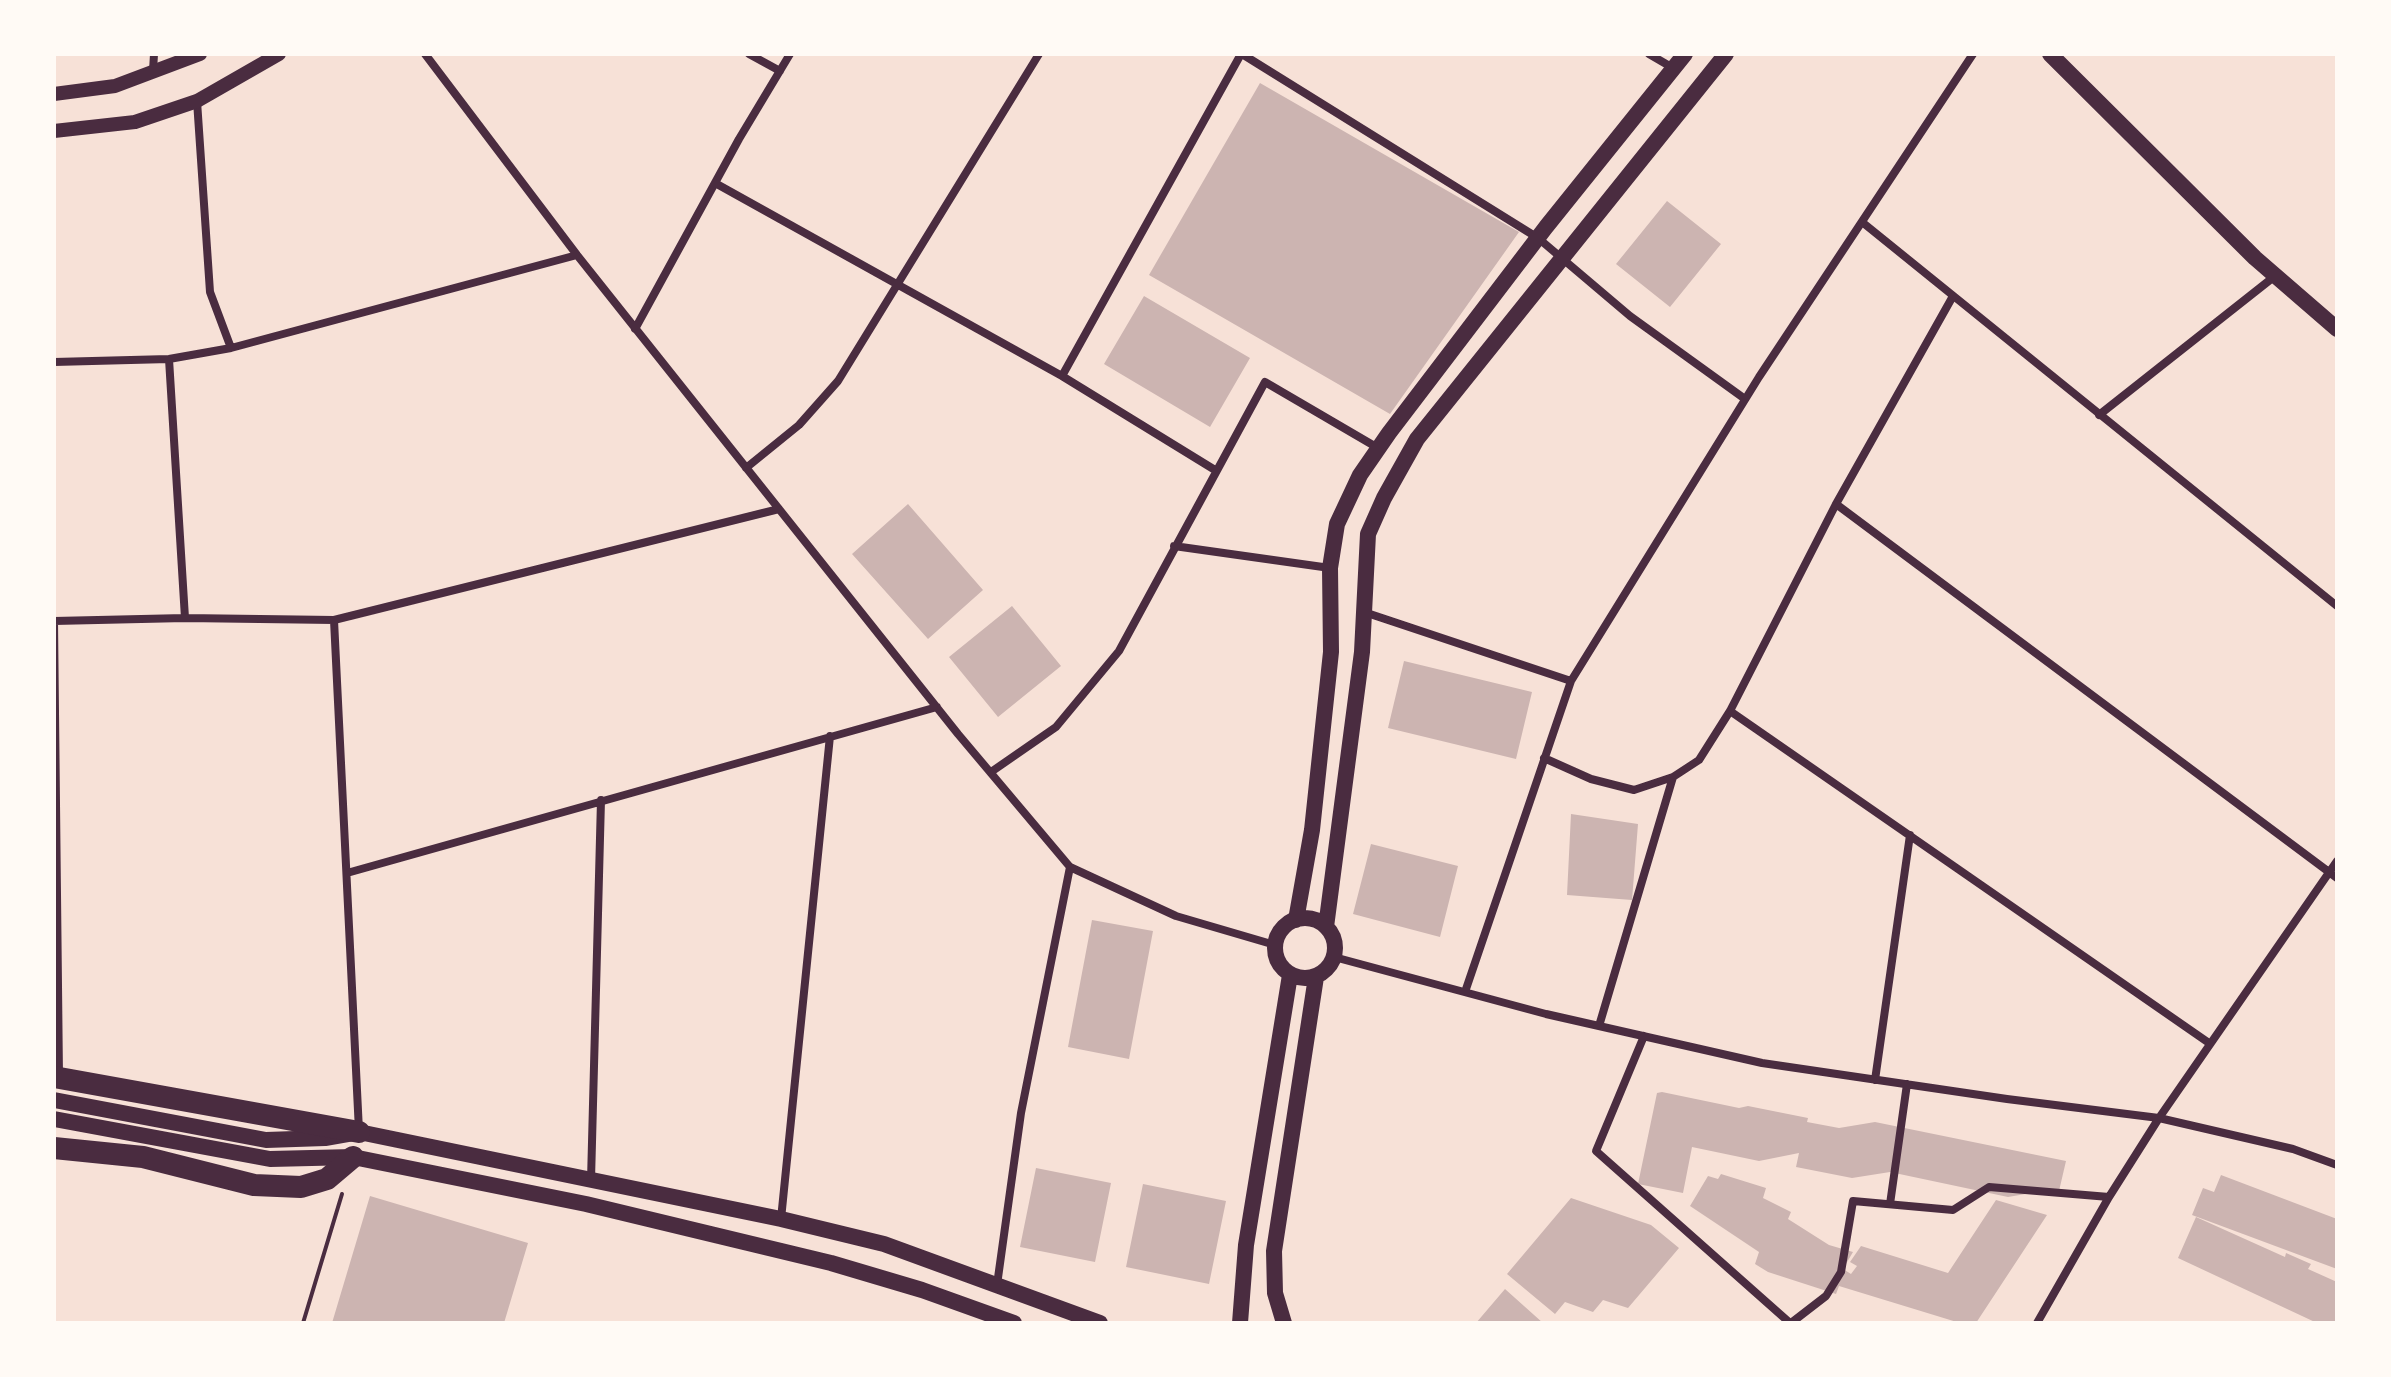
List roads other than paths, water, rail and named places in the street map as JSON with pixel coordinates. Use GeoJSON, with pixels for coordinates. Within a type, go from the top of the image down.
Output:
{"type":"FeatureCollection","features":[{"type":"Feature","properties":{"kind":"highway"},"geometry":{"type":"LineString","coordinates":[[56,1077],[359,1132]]}},
{"type":"Feature","properties":{"kind":"highway"},"geometry":{"type":"LineString","coordinates":[[54,1148],[143,1157],[254,1185],[301,1187],[327,1179],[353,1157]]}},
{"type":"Feature","properties":{"kind":"main road"},"geometry":{"type":"LineString","coordinates":[[1296,920],[1312,830],[1331,652],[1330,568],[1337,524],[1360,475],[1378,448],[1538,238],[1685,54]]}},
{"type":"Feature","properties":{"kind":"main road"},"geometry":{"type":"LineString","coordinates":[[1326,927],[1362,652],[1368,534],[1417,439],[1726,54]]}},
{"type":"Feature","properties":{"kind":"main road"},"geometry":{"type":"LineString","coordinates":[[2050,54],[2276,276],[2337,329]]}},
{"type":"Feature","properties":{"kind":"main road"},"geometry":{"type":"LineString","coordinates":[[1308,918],[1326,927],[1333,936],[1334,957],[1329,967],[1308,979],[1290,975],[1277,960],[1275,945],[1282,928],[1296,920],[1308,918]]}},
{"type":"Feature","properties":{"kind":"main road"},"geometry":{"type":"LineString","coordinates":[[1240,1323],[1246,1245],[1290,975]]}},
{"type":"Feature","properties":{"kind":"main road"},"geometry":{"type":"LineString","coordinates":[[1284,1323],[1275,1293],[1274,1251],[1316,977]]}},
{"type":"Feature","properties":{"kind":"main road"},"geometry":{"type":"LineString","coordinates":[[54,1100],[266,1140],[325,1138],[359,1132],[781,1219],[884,1244],[1100,1323]]}},
{"type":"Feature","properties":{"kind":"main road"},"geometry":{"type":"LineString","coordinates":[[54,1119],[270,1159],[353,1157],[586,1204],[831,1263],[922,1290],[1014,1323]]}},
{"type":"Feature","properties":{"kind":"street"},"geometry":{"type":"LineString","coordinates":[[153,71],[154,54]]}},
{"type":"Feature","properties":{"kind":"street"},"geometry":{"type":"LineString","coordinates":[[54,94],[115,86],[200,54]]}},
{"type":"Feature","properties":{"kind":"street"},"geometry":{"type":"LineString","coordinates":[[54,131],[135,122],[197,101],[279,54]]}},
{"type":"Feature","properties":{"kind":"street"},"geometry":{"type":"LineString","coordinates":[[425,54],[635,329],[937,707],[1070,867],[1176,916],[1275,945]]}},
{"type":"Feature","properties":{"kind":"street"},"geometry":{"type":"LineString","coordinates":[[749,54],[780,71]]}},
{"type":"Feature","properties":{"kind":"street"},"geometry":{"type":"LineString","coordinates":[[635,329],[790,54]]}},
{"type":"Feature","properties":{"kind":"street"},"geometry":{"type":"LineString","coordinates":[[746,468],[799,425],[838,381],[1039,54]]}},
{"type":"Feature","properties":{"kind":"street"},"geometry":{"type":"LineString","coordinates":[[1062,376],[1242,54],[1538,238],[1630,316],[1745,399]]}},
{"type":"Feature","properties":{"kind":"street"},"geometry":{"type":"LineString","coordinates":[[1649,54],[1673,69]]}},
{"type":"Feature","properties":{"kind":"street"},"geometry":{"type":"LineString","coordinates":[[1465,992],[1571,681],[1745,399],[1973,54]]}},
{"type":"Feature","properties":{"kind":"street"},"geometry":{"type":"LineString","coordinates":[[197,101],[210,292],[231,348]]}},
{"type":"Feature","properties":{"kind":"street"},"geometry":{"type":"LineString","coordinates":[[715,183],[1062,376],[1215,470]]}},
{"type":"Feature","properties":{"kind":"street"},"geometry":{"type":"LineString","coordinates":[[1862,222],[2337,606]]}},
{"type":"Feature","properties":{"kind":"street"},"geometry":{"type":"LineString","coordinates":[[54,362],[169,359],[231,348],[577,255]]}},
{"type":"Feature","properties":{"kind":"street"},"geometry":{"type":"LineString","coordinates":[[2099,415],[2276,276]]}},
{"type":"Feature","properties":{"kind":"street"},"geometry":{"type":"LineString","coordinates":[[1544,758],[1591,779],[1634,790],[1673,777],[1699,760],[1730,711],[1836,504],[1953,296]]}},
{"type":"Feature","properties":{"kind":"street"},"geometry":{"type":"LineString","coordinates":[[169,359],[185,618]]}},
{"type":"Feature","properties":{"kind":"street"},"geometry":{"type":"LineString","coordinates":[[991,772],[1056,727],[1119,651],[1265,382],[1378,448]]}},
{"type":"Feature","properties":{"kind":"street"},"geometry":{"type":"LineString","coordinates":[[1836,504],[2337,878]]}},
{"type":"Feature","properties":{"kind":"street"},"geometry":{"type":"LineString","coordinates":[[56,1077],[54,621],[185,618],[334,620],[779,509]]}},
{"type":"Feature","properties":{"kind":"street"},"geometry":{"type":"LineString","coordinates":[[1174,546],[1330,568]]}},
{"type":"Feature","properties":{"kind":"street"},"geometry":{"type":"LineString","coordinates":[[1363,612],[1571,681]]}},
{"type":"Feature","properties":{"kind":"street"},"geometry":{"type":"LineString","coordinates":[[334,620],[359,1132]]}},
{"type":"Feature","properties":{"kind":"street"},"geometry":{"type":"LineString","coordinates":[[347,873],[937,707]]}},
{"type":"Feature","properties":{"kind":"street"},"geometry":{"type":"LineString","coordinates":[[1730,711],[2209,1043]]}},
{"type":"Feature","properties":{"kind":"street"},"geometry":{"type":"LineString","coordinates":[[781,1219],[830,736]]}},
{"type":"Feature","properties":{"kind":"street"},"geometry":{"type":"LineString","coordinates":[[1599,1026],[1673,777]]}},
{"type":"Feature","properties":{"kind":"street"},"geometry":{"type":"LineString","coordinates":[[591,1180],[601,800]]}},
{"type":"Feature","properties":{"kind":"street"},"geometry":{"type":"LineString","coordinates":[[1875,1080],[1910,835]]}},
{"type":"Feature","properties":{"kind":"street"},"geometry":{"type":"LineString","coordinates":[[2037,1323],[2109,1197],[2159,1118],[2337,861]]}},
{"type":"Feature","properties":{"kind":"street"},"geometry":{"type":"LineString","coordinates":[[997,1285],[1021,1113],[1070,867]]}},
{"type":"Feature","properties":{"kind":"street"},"geometry":{"type":"LineString","coordinates":[[1334,957],[1599,1026],[1762,1063],[2159,1118],[2293,1149],[2337,1165]]}},
{"type":"Feature","properties":{"kind":"street"},"geometry":{"type":"LineString","coordinates":[[1644,1036],[1596,1151],[1791,1323],[1826,1296],[1841,1272],[1853,1201],[1953,1210],[1989,1187],[2109,1197]]}},
{"type":"Feature","properties":{"kind":"street"},"geometry":{"type":"LineString","coordinates":[[1890,1204],[1907,1084]]}}]}
